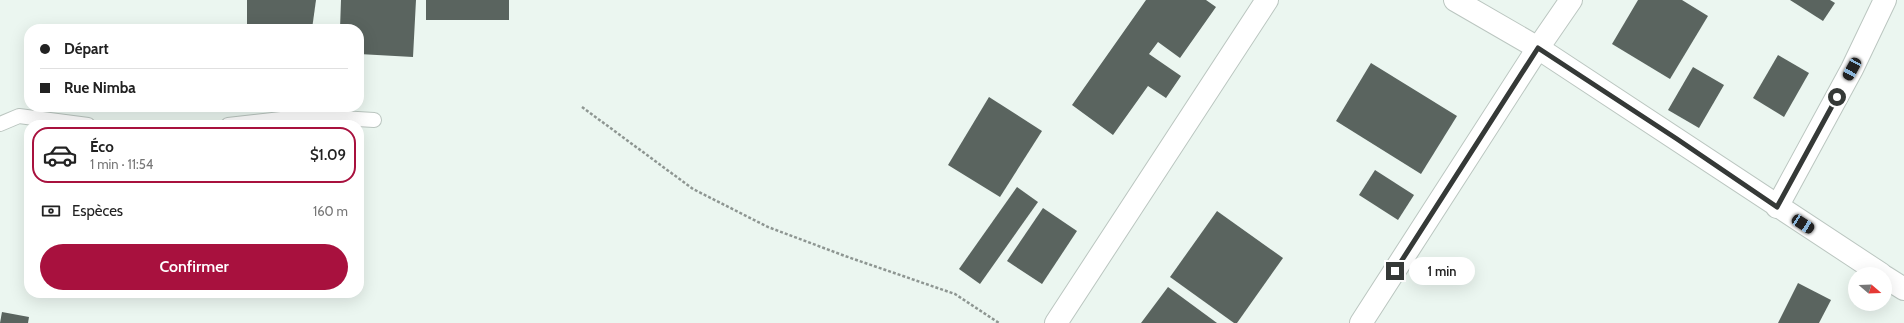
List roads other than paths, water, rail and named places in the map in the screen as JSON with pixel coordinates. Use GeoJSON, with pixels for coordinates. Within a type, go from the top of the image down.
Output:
{"type":"FeatureCollection","features":[{"type":"Feature","properties":{"kind":"street"},"geometry":{"type":"LineString","coordinates":[[1056,323],[1267,0]]}},
{"type":"Feature","properties":{"kind":"street"},"geometry":{"type":"LineString","coordinates":[[1455,0],[1538,48],[1870,267]]}},
{"type":"Feature","properties":{"kind":"street"},"geometry":{"type":"LineString","coordinates":[[1361,323],[1538,48],[1571,0]]}},
{"type":"Feature","properties":{"kind":"street"},"geometry":{"type":"LineString","coordinates":[[1777,207],[1852,69],[1885,0]]}},
{"type":"Feature","properties":{"kind":"street"},"geometry":{"type":"LineString","coordinates":[[1892,281],[1904,289]]}},
{"type":"Feature","properties":{"kind":"lane"},"geometry":{"type":"LineString","coordinates":[[0,124],[19,116],[50,120]]}},
{"type":"Feature","properties":{"kind":"lane"},"geometry":{"type":"LineString","coordinates":[[272,120],[308,116],[374,120]]}}]}
